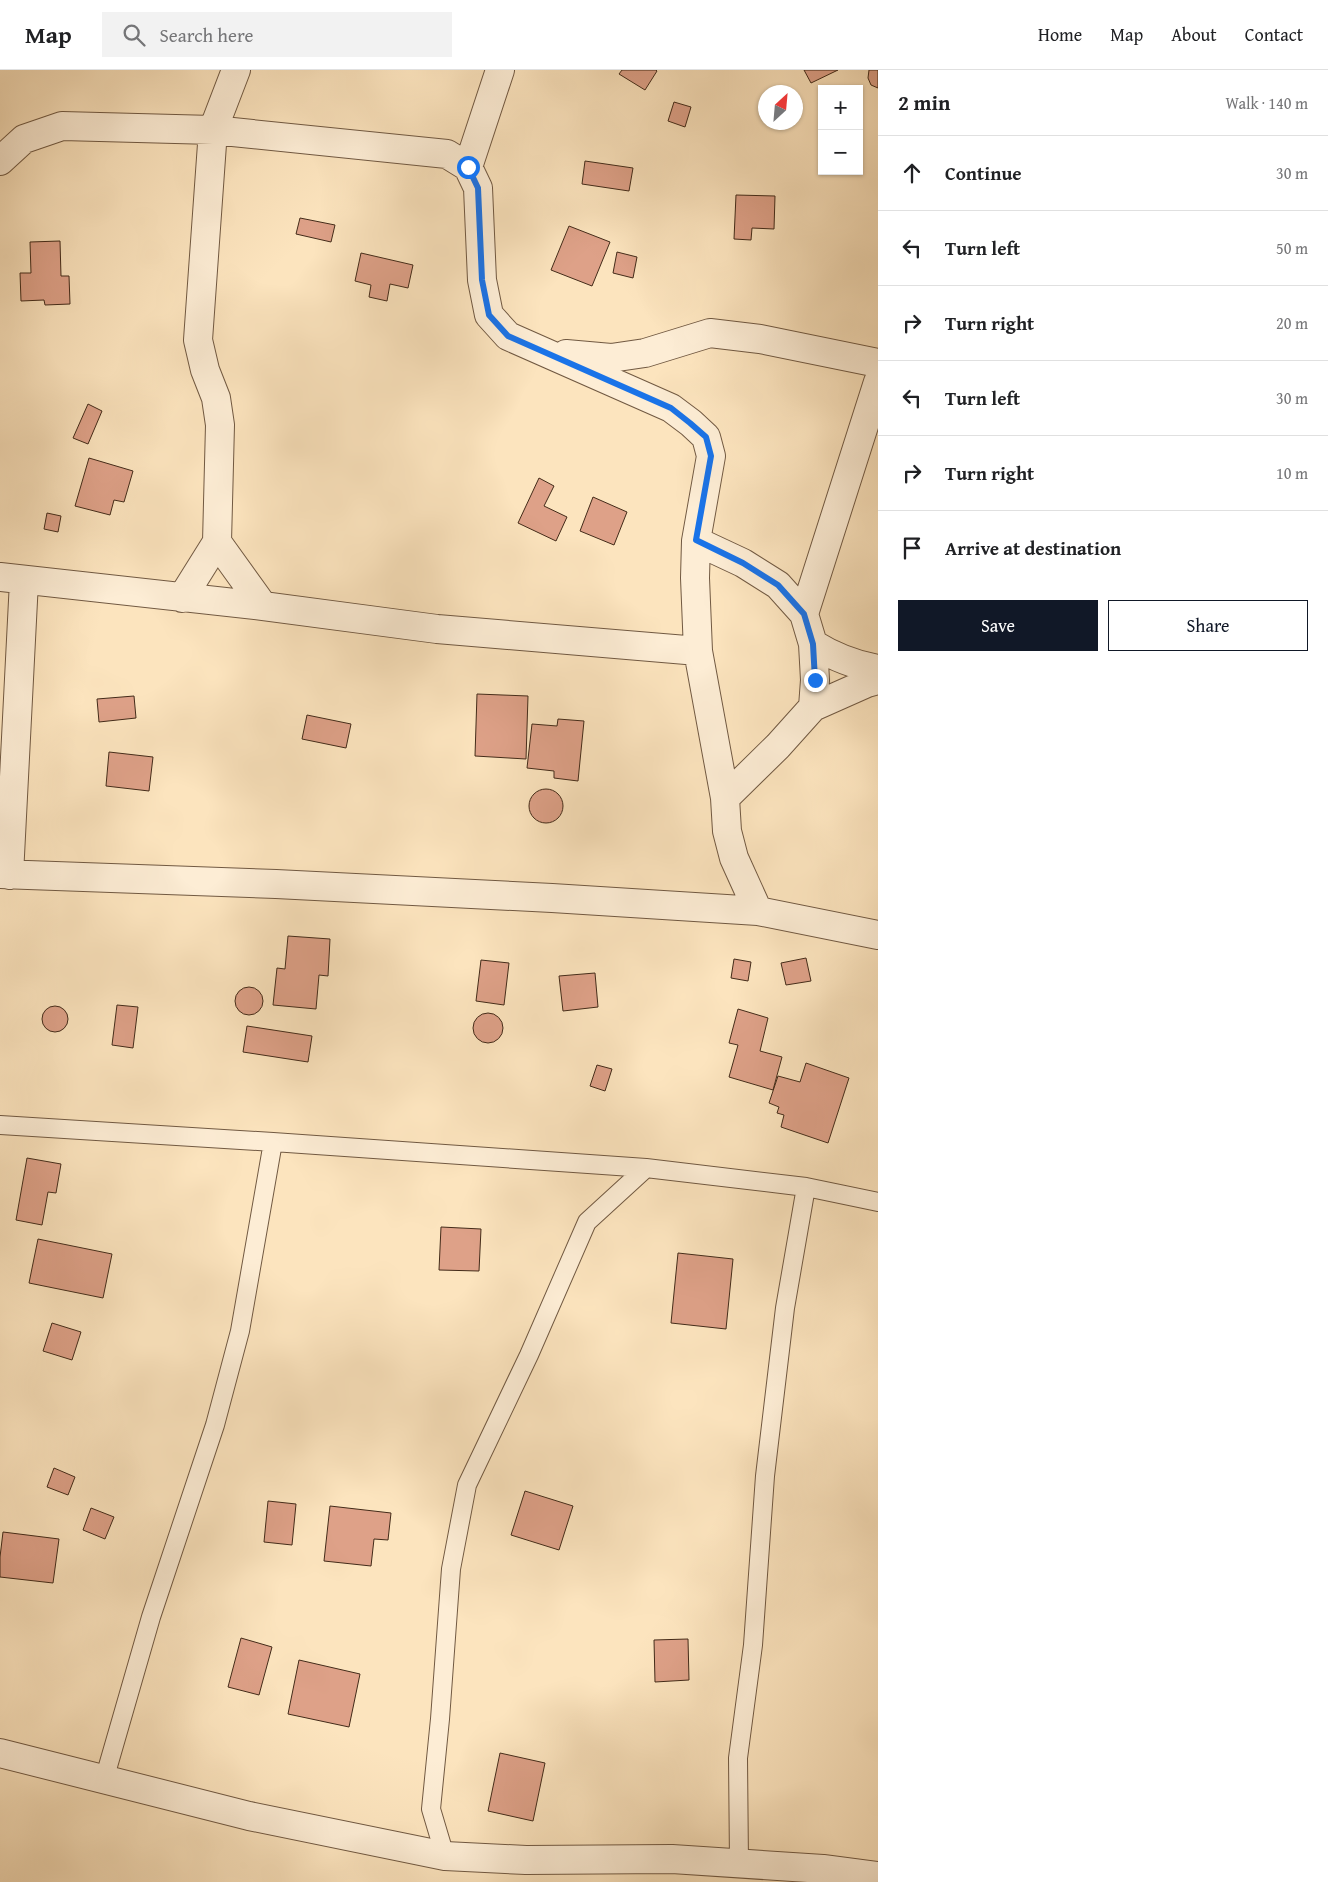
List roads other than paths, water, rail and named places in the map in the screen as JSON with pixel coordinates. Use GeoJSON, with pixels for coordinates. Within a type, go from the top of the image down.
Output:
{"type":"FeatureCollection","features":[{"type":"Feature","properties":{"kind":"street"},"geometry":{"type":"LineString","coordinates":[[182,598],[217,542],[220,425],[216,398],[205,370],[198,340],[213,130],[236,70]]}},
{"type":"Feature","properties":{"kind":"street"},"geometry":{"type":"LineString","coordinates":[[468,167],[500,70]]}},
{"type":"Feature","properties":{"kind":"street"},"geometry":{"type":"LineString","coordinates":[[0,161],[24,139],[62,126],[213,130],[447,154],[468,167],[478,188],[482,280],[489,315],[508,336],[671,408],[706,437],[711,456],[696,540],[695,578],[698,651],[725,798],[727,831],[734,858],[758,911]]}},
{"type":"Feature","properties":{"kind":"street"},"geometry":{"type":"LineString","coordinates":[[545,352],[611,358],[645,353],[710,333],[760,339],[878,363]]}},
{"type":"Feature","properties":{"kind":"street"},"geometry":{"type":"LineString","coordinates":[[804,614],[878,382]]}},
{"type":"Feature","properties":{"kind":"street"},"geometry":{"type":"LineString","coordinates":[[696,540],[743,563],[778,585],[804,614],[813,644],[815,680],[813,707]]}},
{"type":"Feature","properties":{"kind":"street"},"geometry":{"type":"LineString","coordinates":[[217,542],[263,606]]}},
{"type":"Feature","properties":{"kind":"street"},"geometry":{"type":"LineString","coordinates":[[698,651],[437,629],[263,606],[12,579],[4,874],[276,884],[758,911],[878,935]]}},
{"type":"Feature","properties":{"kind":"street"},"geometry":{"type":"LineString","coordinates":[[813,644],[832,656],[852,664],[878,669]]}},
{"type":"Feature","properties":{"kind":"street"},"geometry":{"type":"LineString","coordinates":[[725,798],[778,746],[813,707],[878,680]]}},
{"type":"Feature","properties":{"kind":"street"},"geometry":{"type":"LineString","coordinates":[[0,1753],[249,1816],[445,1856],[526,1860],[672,1859],[823,1869],[878,1876]]}},
{"type":"Feature","properties":{"kind":"lane"},"geometry":{"type":"LineString","coordinates":[[0,1125],[646,1168],[806,1187],[878,1202]]}},
{"type":"Feature","properties":{"kind":"lane"},"geometry":{"type":"LineString","coordinates":[[104,1780],[151,1617],[216,1425],[240,1330],[273,1142]]}},
{"type":"Feature","properties":{"kind":"lane"},"geometry":{"type":"LineString","coordinates":[[445,1856],[431,1809],[440,1719],[450,1569],[467,1485],[529,1355],[587,1222],[646,1168]]}},
{"type":"Feature","properties":{"kind":"lane"},"geometry":{"type":"LineString","coordinates":[[738,1863],[738,1758],[753,1644],[765,1476],[784,1308],[806,1187]]}}]}
